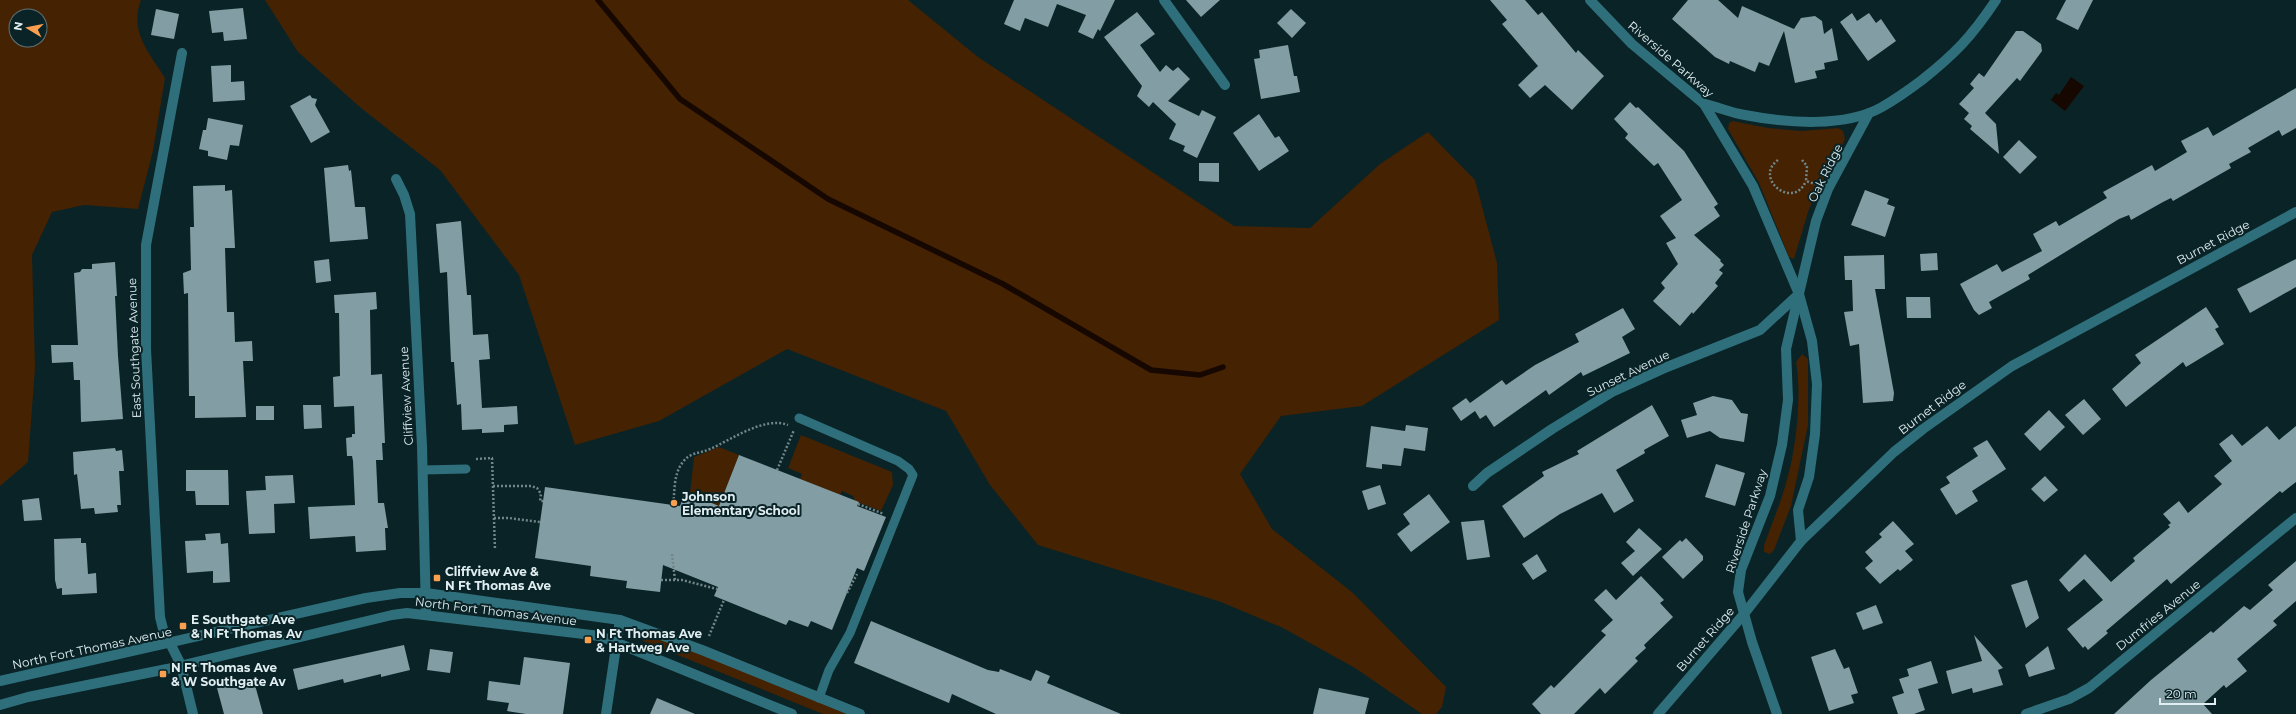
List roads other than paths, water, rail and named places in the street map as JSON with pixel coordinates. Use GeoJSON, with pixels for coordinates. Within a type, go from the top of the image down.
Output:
{"type":"FeatureCollection","features":[{"type":"Feature","properties":{"kind":"street"},"geometry":{"type":"LineString","coordinates":[[1164,0],[1225,85]]}},
{"type":"Feature","properties":{"kind":"street","name":"Riverside Parkway"},"geometry":{"type":"LineString","coordinates":[[1590,0],[1632,44],[1704,104],[1753,186],[1799,294],[1812,341],[1817,384],[1815,434],[1810,469],[1798,510],[1801,541]]}},
{"type":"Feature","properties":{"kind":"street"},"geometry":{"type":"LineString","coordinates":[[1704,104],[1744,115],[1795,121],[1817,122],[1843,119],[1869,113],[1882,107],[1911,88],[1946,61],[1972,35],[1996,0]]}},
{"type":"Feature","properties":{"kind":"street","name":"East Southgate Avenue"},"geometry":{"type":"LineString","coordinates":[[182,53],[146,245],[145,284],[147,379],[160,617],[162,629],[181,665],[193,714]]}},
{"type":"Feature","properties":{"kind":"street","name":"Oak Ridge"},"geometry":{"type":"LineString","coordinates":[[1799,294],[1816,221],[1828,189],[1869,113]]}},
{"type":"Feature","properties":{"kind":"street","name":"Cliffview Avenue"},"geometry":{"type":"LineString","coordinates":[[396,179],[404,195],[410,214],[423,470],[426,614]]}},
{"type":"Feature","properties":{"kind":"street","name":"Burnet Ridge"},"geometry":{"type":"LineString","coordinates":[[1658,714],[1744,614],[1801,541],[1894,452],[1990,380],[2012,366],[2296,212]]}},
{"type":"Feature","properties":{"kind":"street","name":"Riverside Parkway"},"geometry":{"type":"LineString","coordinates":[[1777,714],[1738,592],[1741,570],[1770,496],[1782,445],[1788,400],[1786,349],[1799,294]]}},
{"type":"Feature","properties":{"kind":"street","name":"Sunset Avenue"},"geometry":{"type":"LineString","coordinates":[[1473,486],[1487,473],[1552,429],[1612,392],[1667,367],[1760,330],[1799,294]]}},
{"type":"Feature","properties":{"kind":"street","name":"Dumfries Avenue"},"geometry":{"type":"LineString","coordinates":[[2026,714],[2069,699],[2089,688],[2296,518]]}},
{"type":"Feature","properties":{"kind":"street","name":"North Fort Thomas Avenue"},"geometry":{"type":"LineString","coordinates":[[0,681],[170,644],[366,598],[400,593],[426,593],[620,620],[702,650],[860,714]]}},
{"type":"Feature","properties":{"kind":"street","name":"North Fort Thomas Avenue"},"geometry":{"type":"LineString","coordinates":[[0,705],[28,697],[181,665],[392,615],[426,614],[594,635],[617,642],[792,714]]}},
{"type":"Feature","properties":{"kind":"street"},"geometry":{"type":"LineString","coordinates":[[606,714],[620,620]]}},
{"type":"Feature","properties":{"kind":"lane"},"geometry":{"type":"LineString","coordinates":[[799,418],[898,461],[910,469],[913,475],[850,633],[829,670],[819,698]]}},
{"type":"Feature","properties":{"kind":"lane"},"geometry":{"type":"LineString","coordinates":[[423,470],[466,469]]}},
{"type":"Feature","properties":{"kind":"waterway"},"geometry":{"type":"LineString","coordinates":[[598,0],[680,99],[828,199],[1003,284],[1151,370],[1200,375],[1223,367]]}},
{"type":"Feature","properties":{"kind":"place","name":"Johnson Elementary School"},"geometry":{"type":"Point","coordinates":[674,503]}},
{"type":"Feature","properties":{"kind":"place","name":"Cliffview Ave & N Ft Thomas Ave"},"geometry":{"type":"Point","coordinates":[437,578]}},
{"type":"Feature","properties":{"kind":"place","name":"E Southgate Ave & N Ft Thomas Av"},"geometry":{"type":"Point","coordinates":[183,626]}},
{"type":"Feature","properties":{"kind":"place","name":"N Ft Thomas Ave & Hartweg Ave"},"geometry":{"type":"Point","coordinates":[588,640]}},
{"type":"Feature","properties":{"kind":"place","name":"N Ft Thomas Ave & W Southgate Av"},"geometry":{"type":"Point","coordinates":[163,674]}}]}
